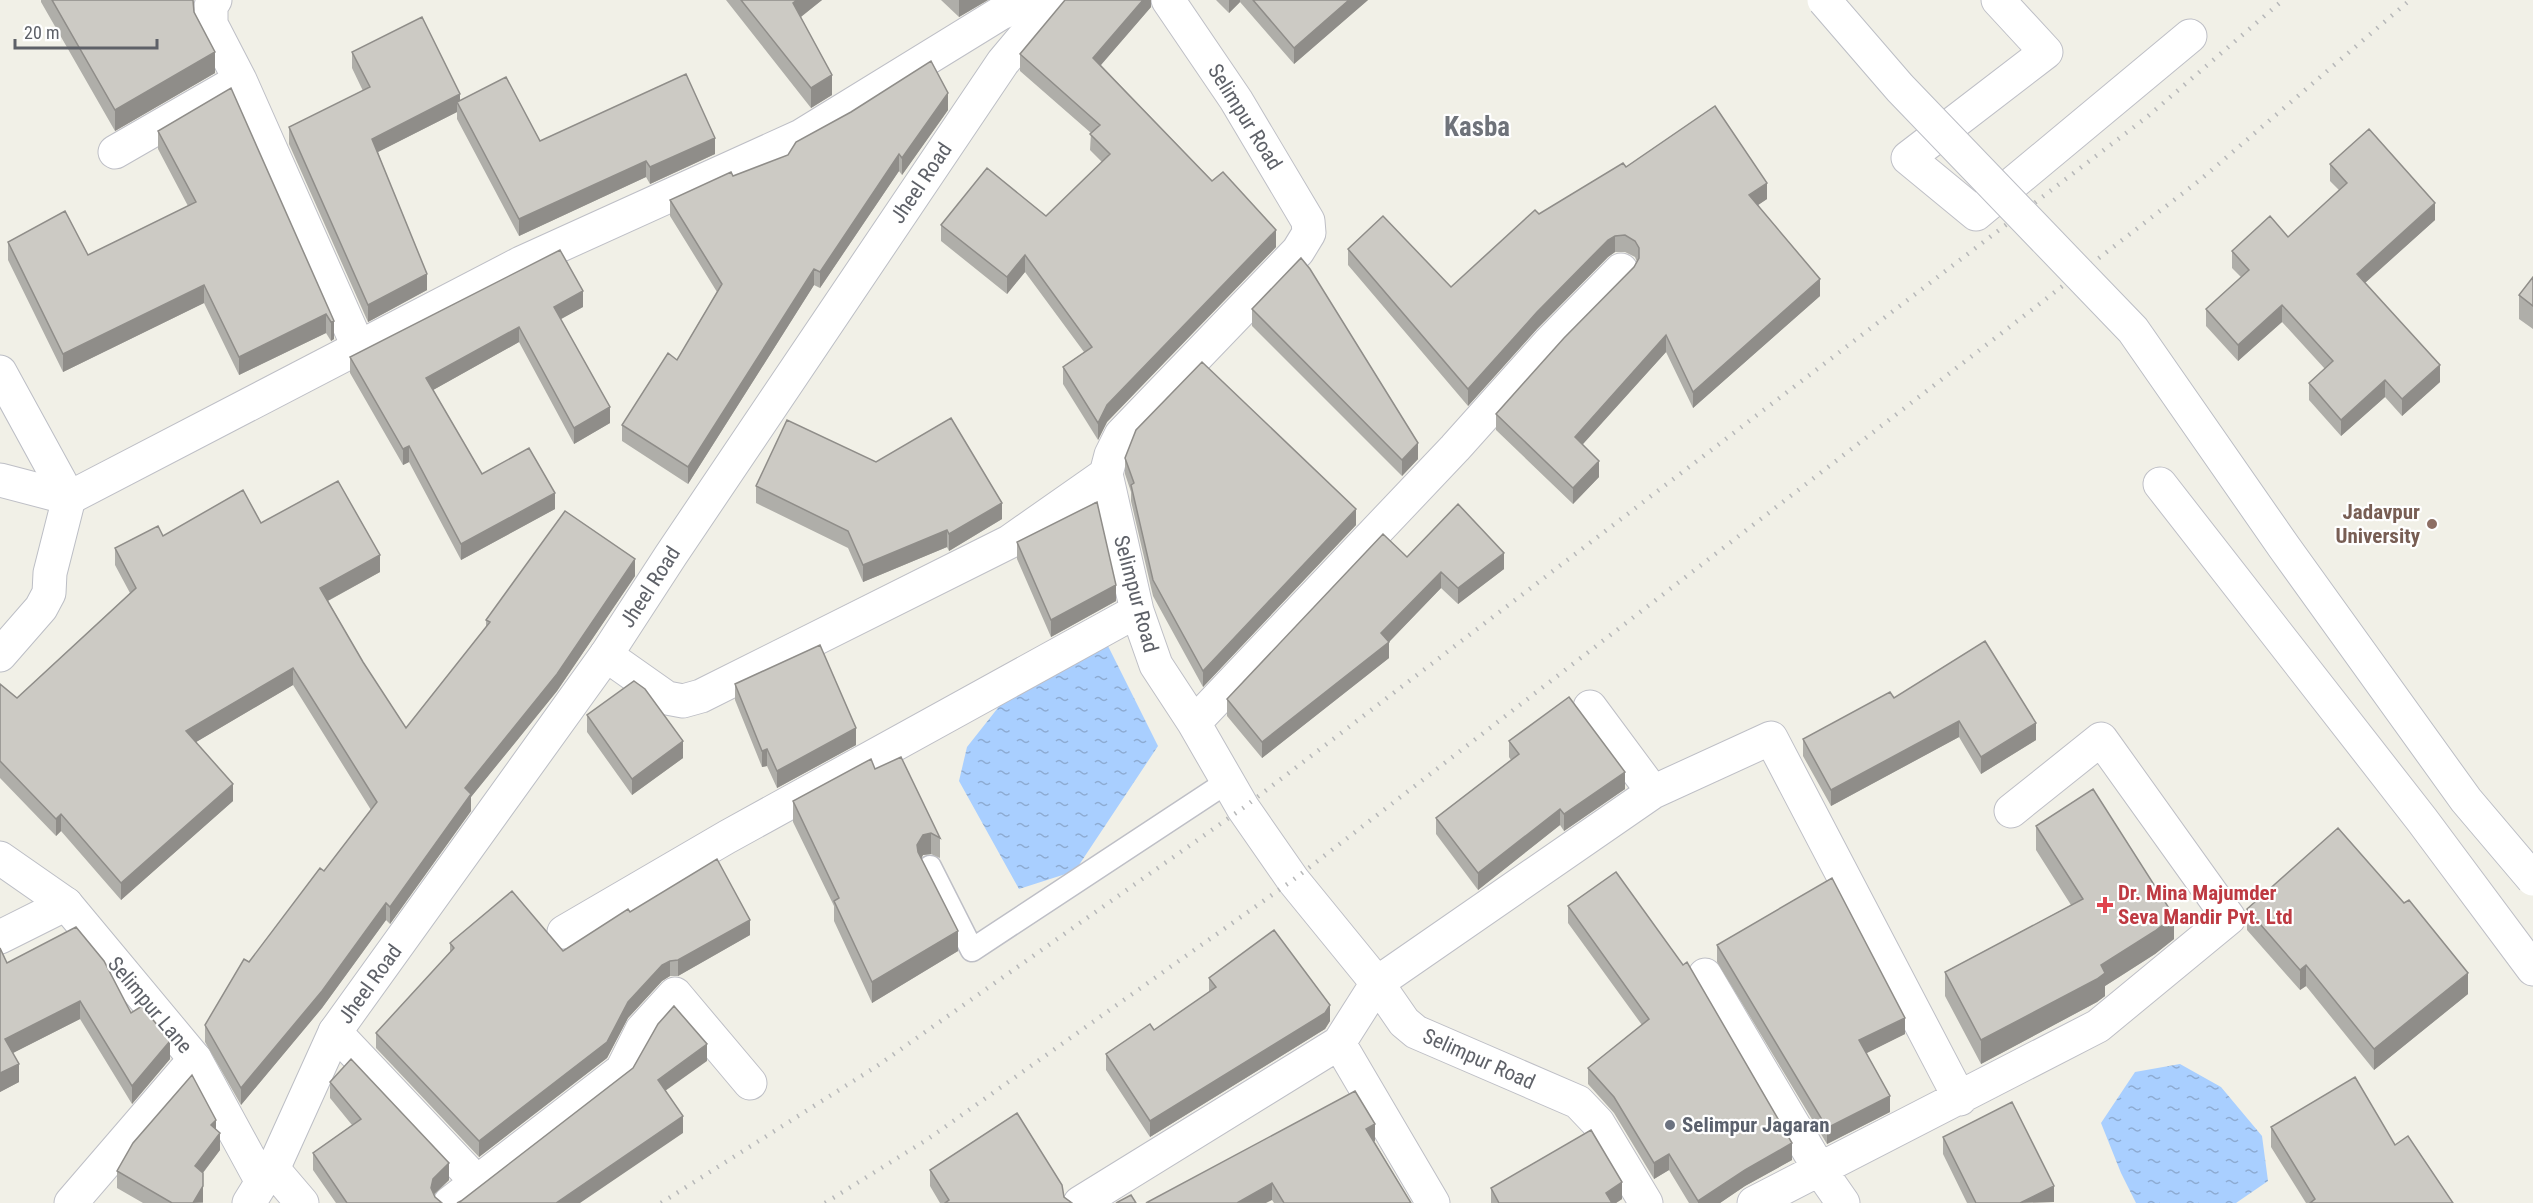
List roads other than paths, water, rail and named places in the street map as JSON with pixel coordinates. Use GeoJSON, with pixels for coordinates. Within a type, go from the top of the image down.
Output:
{"type":"FeatureCollection","features":[{"type":"Feature","properties":{"kind":"street"},"geometry":{"type":"LineString","coordinates":[[215,0],[210,6],[211,24],[240,80],[358,346]]}},
{"type":"Feature","properties":{"kind":"street"},"geometry":{"type":"LineString","coordinates":[[0,480],[69,498],[521,263],[801,136],[1001,13],[1031,0]]}},
{"type":"Feature","properties":{"kind":"street","name":"Jheel Road"},"geometry":{"type":"LineString","coordinates":[[261,1185],[335,1032],[606,655],[1003,62],[1055,0]]}},
{"type":"Feature","properties":{"kind":"street","name":"Selimpur Road"},"geometry":{"type":"LineString","coordinates":[[1168,0],[1236,100],[1308,221],[1309,233],[1298,251],[1120,435],[1106,474],[1137,611],[1156,665],[1194,723],[1227,782],[1293,880],[1377,983],[1404,1022],[1416,1032],[1578,1102],[1598,1123],[1646,1203]]}},
{"type":"Feature","properties":{"kind":"street"},"geometry":{"type":"LineString","coordinates":[[1824,0],[1900,88],[2133,330],[2284,547],[2466,800],[2533,879]]}},
{"type":"Feature","properties":{"kind":"street"},"geometry":{"type":"LineString","coordinates":[[1998,0],[2046,52],[1908,158],[1976,214],[2190,36]]}},
{"type":"Feature","properties":{"kind":"street"},"geometry":{"type":"LineString","coordinates":[[115,152],[240,80]]}},
{"type":"Feature","properties":{"kind":"street"},"geometry":{"type":"LineString","coordinates":[[1194,723],[1455,448],[1550,342],[1621,270]]}},
{"type":"Feature","properties":{"kind":"street"},"geometry":{"type":"LineString","coordinates":[[0,372],[69,498],[50,573],[49,593],[41,608],[0,655]]}},
{"type":"Feature","properties":{"kind":"street"},"geometry":{"type":"LineString","coordinates":[[606,655],[667,698],[683,701],[701,696],[1009,542],[1106,474]]}},
{"type":"Feature","properties":{"kind":"street"},"geometry":{"type":"LineString","coordinates":[[2160,484],[2422,820],[2533,969]]}},
{"type":"Feature","properties":{"kind":"street"},"geometry":{"type":"LineString","coordinates":[[564,932],[727,837],[1137,611]]}},
{"type":"Feature","properties":{"kind":"street"},"geometry":{"type":"LineString","coordinates":[[1590,707],[1653,792]]}},
{"type":"Feature","properties":{"kind":"street"},"geometry":{"type":"LineString","coordinates":[[1080,1203],[1339,1043],[1377,983],[1653,792],[1770,738],[1960,1099]]}},
{"type":"Feature","properties":{"kind":"street"},"geometry":{"type":"LineString","coordinates":[[1754,1203],[2098,1026],[2229,918],[2101,739],[2011,810]]}},
{"type":"Feature","properties":{"kind":"street","name":"Selimpur Lane"},"geometry":{"type":"LineString","coordinates":[[0,858],[66,904],[195,1059],[261,1185],[302,1203]]}},
{"type":"Feature","properties":{"kind":"street"},"geometry":{"type":"LineString","coordinates":[[0,937],[66,904]]}},
{"type":"Feature","properties":{"kind":"street"},"geometry":{"type":"LineString","coordinates":[[1705,975],[1820,1170],[1843,1203]]}},
{"type":"Feature","properties":{"kind":"street"},"geometry":{"type":"LineString","coordinates":[[450,1203],[622,1070],[642,1030],[675,994],[750,1083]]}},
{"type":"Feature","properties":{"kind":"street"},"geometry":{"type":"LineString","coordinates":[[335,1032],[477,1182]]}},
{"type":"Feature","properties":{"kind":"street"},"geometry":{"type":"LineString","coordinates":[[1339,1043],[1433,1203]]}},
{"type":"Feature","properties":{"kind":"street"},"geometry":{"type":"LineString","coordinates":[[71,1203],[195,1059]]}},
{"type":"Feature","properties":{"kind":"lane"},"geometry":{"type":"LineString","coordinates":[[930,867],[972,950],[1227,782]]}},
{"type":"Feature","properties":{"kind":"water"},"geometry":{"type":"Polygon","coordinates":[[[1071,646],[1108,646],[1158,746],[1075,871],[1019,889],[959,781],[967,747],[1012,690],[1071,646]]]}},
{"type":"Feature","properties":{"kind":"water"},"geometry":{"type":"Polygon","coordinates":[[[2180,1064],[2221,1087],[2262,1136],[2268,1181],[2236,1203],[2136,1203],[2121,1173],[2101,1123],[2135,1072],[2180,1064]]]}},
{"type":"Feature","properties":{"kind":"railway"},"geometry":{"type":"LineString","coordinates":[[661,1203],[877,1066],[1243,808],[2147,117],[2283,0]]}},
{"type":"Feature","properties":{"kind":"railway"},"geometry":{"type":"LineString","coordinates":[[825,1203],[928,1139],[1293,880],[2200,180],[2410,0]]}},
{"type":"Feature","properties":{"kind":"place","name":"Jadavpur University"},"geometry":{"type":"Point","coordinates":[2432,524]}},
{"type":"Feature","properties":{"kind":"place","name":"Dr. Mina Majumder Seva Mandir Pvt. Ltd"},"geometry":{"type":"Point","coordinates":[2105,905]}},
{"type":"Feature","properties":{"kind":"place","name":"Selimpur Jagaran"},"geometry":{"type":"Point","coordinates":[1670,1125]}},
{"type":"Feature","properties":{"kind":"district","name":"Kasba"},"geometry":{"type":"Point","coordinates":[1477,127]}}]}
